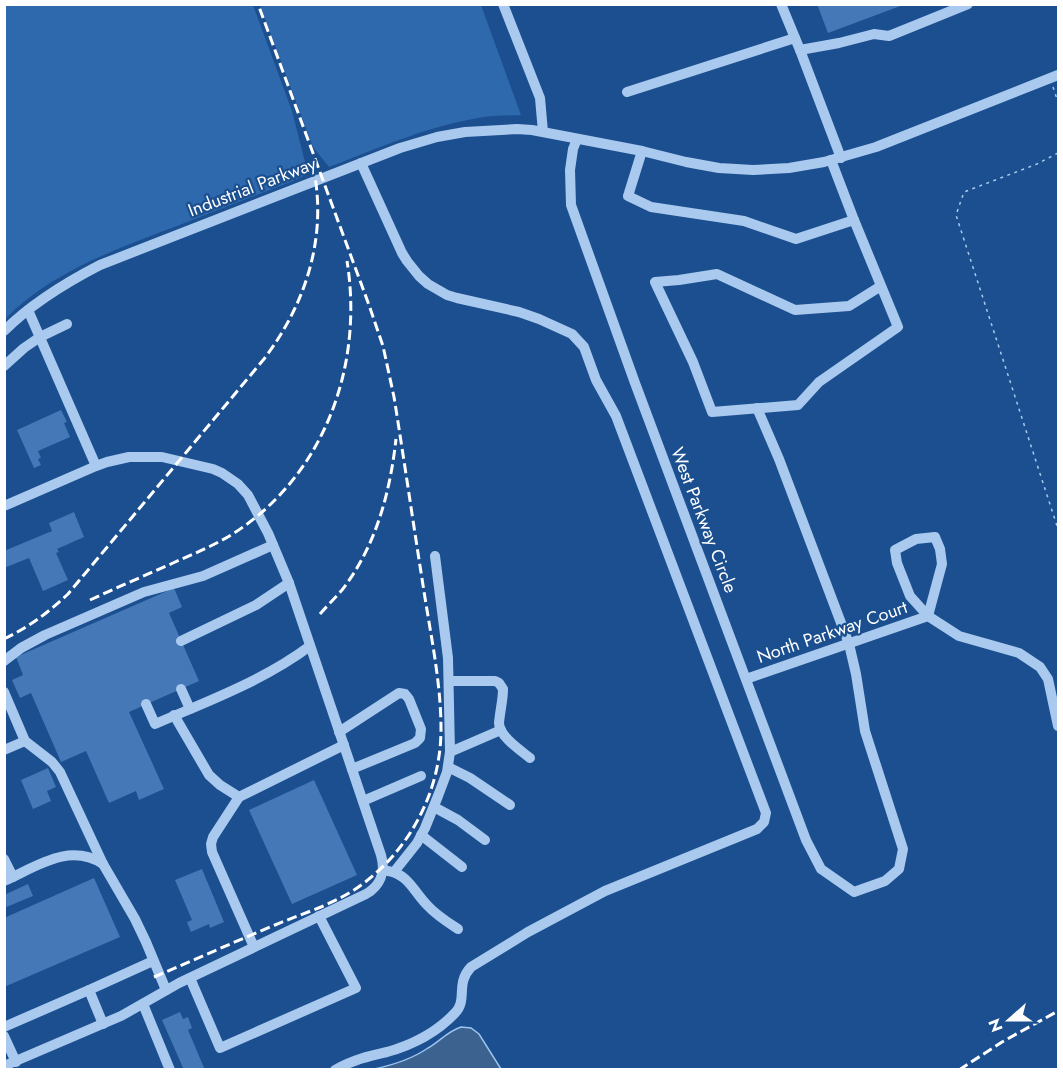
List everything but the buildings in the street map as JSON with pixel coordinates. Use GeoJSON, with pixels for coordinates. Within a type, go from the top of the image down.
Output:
{"type":"FeatureCollection","features":[{"type":"Feature","properties":{"kind":"street"},"geometry":{"type":"LineString","coordinates":[[503,4],[540,98],[538,131]]}},
{"type":"Feature","properties":{"kind":"street"},"geometry":{"type":"LineString","coordinates":[[781,4],[800,50],[854,220],[898,327],[819,382],[798,405],[712,412],[693,362],[655,282],[717,274],[795,310],[849,306],[881,286]]}},
{"type":"Feature","properties":{"kind":"street"},"geometry":{"type":"LineString","coordinates":[[800,50],[874,34],[890,36],[968,4]]}},
{"type":"Feature","properties":{"kind":"street"},"geometry":{"type":"LineString","coordinates":[[627,92],[795,38]]}},
{"type":"Feature","properties":{"kind":"street","name":"Industrial Parkway"},"geometry":{"type":"LineString","coordinates":[[4,331],[28,310],[67,283],[100,265],[400,148],[437,137],[494,129],[538,131],[642,151],[702,166],[735,170],[780,169],[806,166],[876,147],[1054,76]]}},
{"type":"Feature","properties":{"kind":"street","name":"West Parkway Circle"},"geometry":{"type":"LineString","coordinates":[[576,139],[570,170],[571,205],[634,383],[807,840],[821,869],[854,892],[885,881],[899,869],[903,849],[865,731],[849,644]]}},
{"type":"Feature","properties":{"kind":"street"},"geometry":{"type":"LineString","coordinates":[[642,151],[628,196],[651,207],[744,221],[796,239],[854,220]]}},
{"type":"Feature","properties":{"kind":"street"},"geometry":{"type":"LineString","coordinates":[[335,1070],[362,1057],[401,1047],[437,1028],[460,1007],[462,981],[468,971],[475,964],[519,937],[619,885],[757,829],[764,822],[766,813],[618,422],[596,380],[584,347],[572,334],[539,319],[447,295],[428,284],[407,261],[361,163]]}},
{"type":"Feature","properties":{"kind":"street"},"geometry":{"type":"LineString","coordinates":[[28,310],[96,466]]}},
{"type":"Feature","properties":{"kind":"street"},"geometry":{"type":"LineString","coordinates":[[4,366],[40,337],[67,324]]}},
{"type":"Feature","properties":{"kind":"street"},"geometry":{"type":"LineString","coordinates":[[757,408],[779,459],[849,644]]}},
{"type":"Feature","properties":{"kind":"street"},"geometry":{"type":"LineString","coordinates":[[4,506],[96,466],[118,459],[162,457],[213,469],[238,484],[248,495],[289,583],[388,871],[408,881],[432,910],[458,929]]}},
{"type":"Feature","properties":{"kind":"street"},"geometry":{"type":"LineString","coordinates":[[928,616],[942,564],[940,549],[935,537],[916,539],[895,550],[897,563],[910,596],[928,616],[959,636],[1019,652],[1040,667],[1048,679],[1059,726]]}},
{"type":"Feature","properties":{"kind":"street"},"geometry":{"type":"LineString","coordinates":[[4,661],[27,644],[56,630],[153,589],[203,576],[273,545]]}},
{"type":"Feature","properties":{"kind":"street"},"geometry":{"type":"LineString","coordinates":[[4,1066],[103,1024],[189,978],[371,891],[417,843],[434,807],[448,767],[450,752],[449,681],[435,555]]}},
{"type":"Feature","properties":{"kind":"street"},"geometry":{"type":"LineString","coordinates":[[181,641],[256,606],[289,583]]}},
{"type":"Feature","properties":{"kind":"street","name":"North Parkway Court"},"geometry":{"type":"LineString","coordinates":[[746,679],[928,616]]}},
{"type":"Feature","properties":{"kind":"street"},"geometry":{"type":"LineString","coordinates":[[146,704],[154,724],[260,678],[310,646]]}},
{"type":"Feature","properties":{"kind":"street"},"geometry":{"type":"LineString","coordinates":[[449,681],[495,681],[502,686],[499,723],[501,730],[530,758]]}},
{"type":"Feature","properties":{"kind":"street"},"geometry":{"type":"LineString","coordinates":[[181,689],[190,709]]}},
{"type":"Feature","properties":{"kind":"street"},"geometry":{"type":"LineString","coordinates":[[4,692],[25,741],[52,762],[60,772],[103,864],[135,919],[166,990]]}},
{"type":"Feature","properties":{"kind":"street"},"geometry":{"type":"LineString","coordinates":[[339,732],[399,693],[408,696],[421,729],[420,738],[415,743],[352,769]]}},
{"type":"Feature","properties":{"kind":"street"},"geometry":{"type":"LineString","coordinates":[[174,715],[210,775],[220,785],[239,797]]}},
{"type":"Feature","properties":{"kind":"street"},"geometry":{"type":"LineString","coordinates":[[450,752],[501,730]]}},
{"type":"Feature","properties":{"kind":"street"},"geometry":{"type":"LineString","coordinates":[[4,750],[25,741]]}},
{"type":"Feature","properties":{"kind":"street"},"geometry":{"type":"LineString","coordinates":[[254,947],[211,848],[213,837],[239,797],[344,745]]}},
{"type":"Feature","properties":{"kind":"street"},"geometry":{"type":"LineString","coordinates":[[448,767],[470,778],[510,805]]}},
{"type":"Feature","properties":{"kind":"street"},"geometry":{"type":"LineString","coordinates":[[363,801],[421,776]]}},
{"type":"Feature","properties":{"kind":"street"},"geometry":{"type":"LineString","coordinates":[[434,807],[458,820],[485,840]]}},
{"type":"Feature","properties":{"kind":"street"},"geometry":{"type":"LineString","coordinates":[[421,835],[462,867]]}},
{"type":"Feature","properties":{"kind":"street"},"geometry":{"type":"LineString","coordinates":[[4,859],[9,879],[56,858],[70,855],[90,857],[103,864]]}},
{"type":"Feature","properties":{"kind":"street"},"geometry":{"type":"LineString","coordinates":[[189,978],[220,1048],[356,988],[319,916]]}},
{"type":"Feature","properties":{"kind":"street"},"geometry":{"type":"LineString","coordinates":[[4,1027],[153,961]]}},
{"type":"Feature","properties":{"kind":"street"},"geometry":{"type":"LineString","coordinates":[[89,990],[103,1024]]}},
{"type":"Feature","properties":{"kind":"street"},"geometry":{"type":"LineString","coordinates":[[143,1004],[170,1070]]}},
{"type":"Feature","properties":{"kind":"street"},"geometry":{"type":"LineString","coordinates":[[4,1035],[16,1062]]}},
{"type":"Feature","properties":{"kind":"path"},"geometry":{"type":"LineString","coordinates":[[1054,76],[1059,102]]}},
{"type":"Feature","properties":{"kind":"path"},"geometry":{"type":"LineString","coordinates":[[1059,153],[1037,164],[964,192],[956,215],[1059,529]]}},
{"type":"Feature","properties":{"kind":"shaded area"},"geometry":{"type":"Polygon","coordinates":[[[5,4],[253,5],[292,111],[307,170],[301,178],[85,264],[43,288],[5,319],[5,4]]]}},
{"type":"Feature","properties":{"kind":"shaded area"},"geometry":{"type":"Polygon","coordinates":[[[260,5],[481,5],[521,115],[484,117],[444,126],[329,167],[313,147],[260,5]]]}},
{"type":"Feature","properties":{"kind":"shaded area"},"geometry":{"type":"Polygon","coordinates":[[[461,1027],[471,1028],[479,1034],[501,1069],[374,1069],[415,1055],[461,1027]]]}},
{"type":"Feature","properties":{"kind":"railway"},"geometry":{"type":"LineString","coordinates":[[154,977],[335,901],[373,876],[405,841],[417,821],[435,777],[439,753],[441,711],[437,675],[394,397],[383,346],[258,4]]}},
{"type":"Feature","properties":{"kind":"railway"},"geometry":{"type":"LineString","coordinates":[[4,639],[38,619],[68,594],[264,359],[278,338],[301,294],[315,246],[317,196],[314,171]]}},
{"type":"Feature","properties":{"kind":"railway"},"geometry":{"type":"LineString","coordinates":[[90,600],[203,550],[231,535],[263,511],[291,482],[313,451],[330,416],[342,379],[349,340],[351,301],[347,261]]}},
{"type":"Feature","properties":{"kind":"railway"},"geometry":{"type":"LineString","coordinates":[[320,614],[354,573],[372,537],[380,518],[390,479],[396,439]]}},
{"type":"Feature","properties":{"kind":"railway"},"geometry":{"type":"LineString","coordinates":[[959,1070],[1002,1042],[1058,1011]]}}]}
